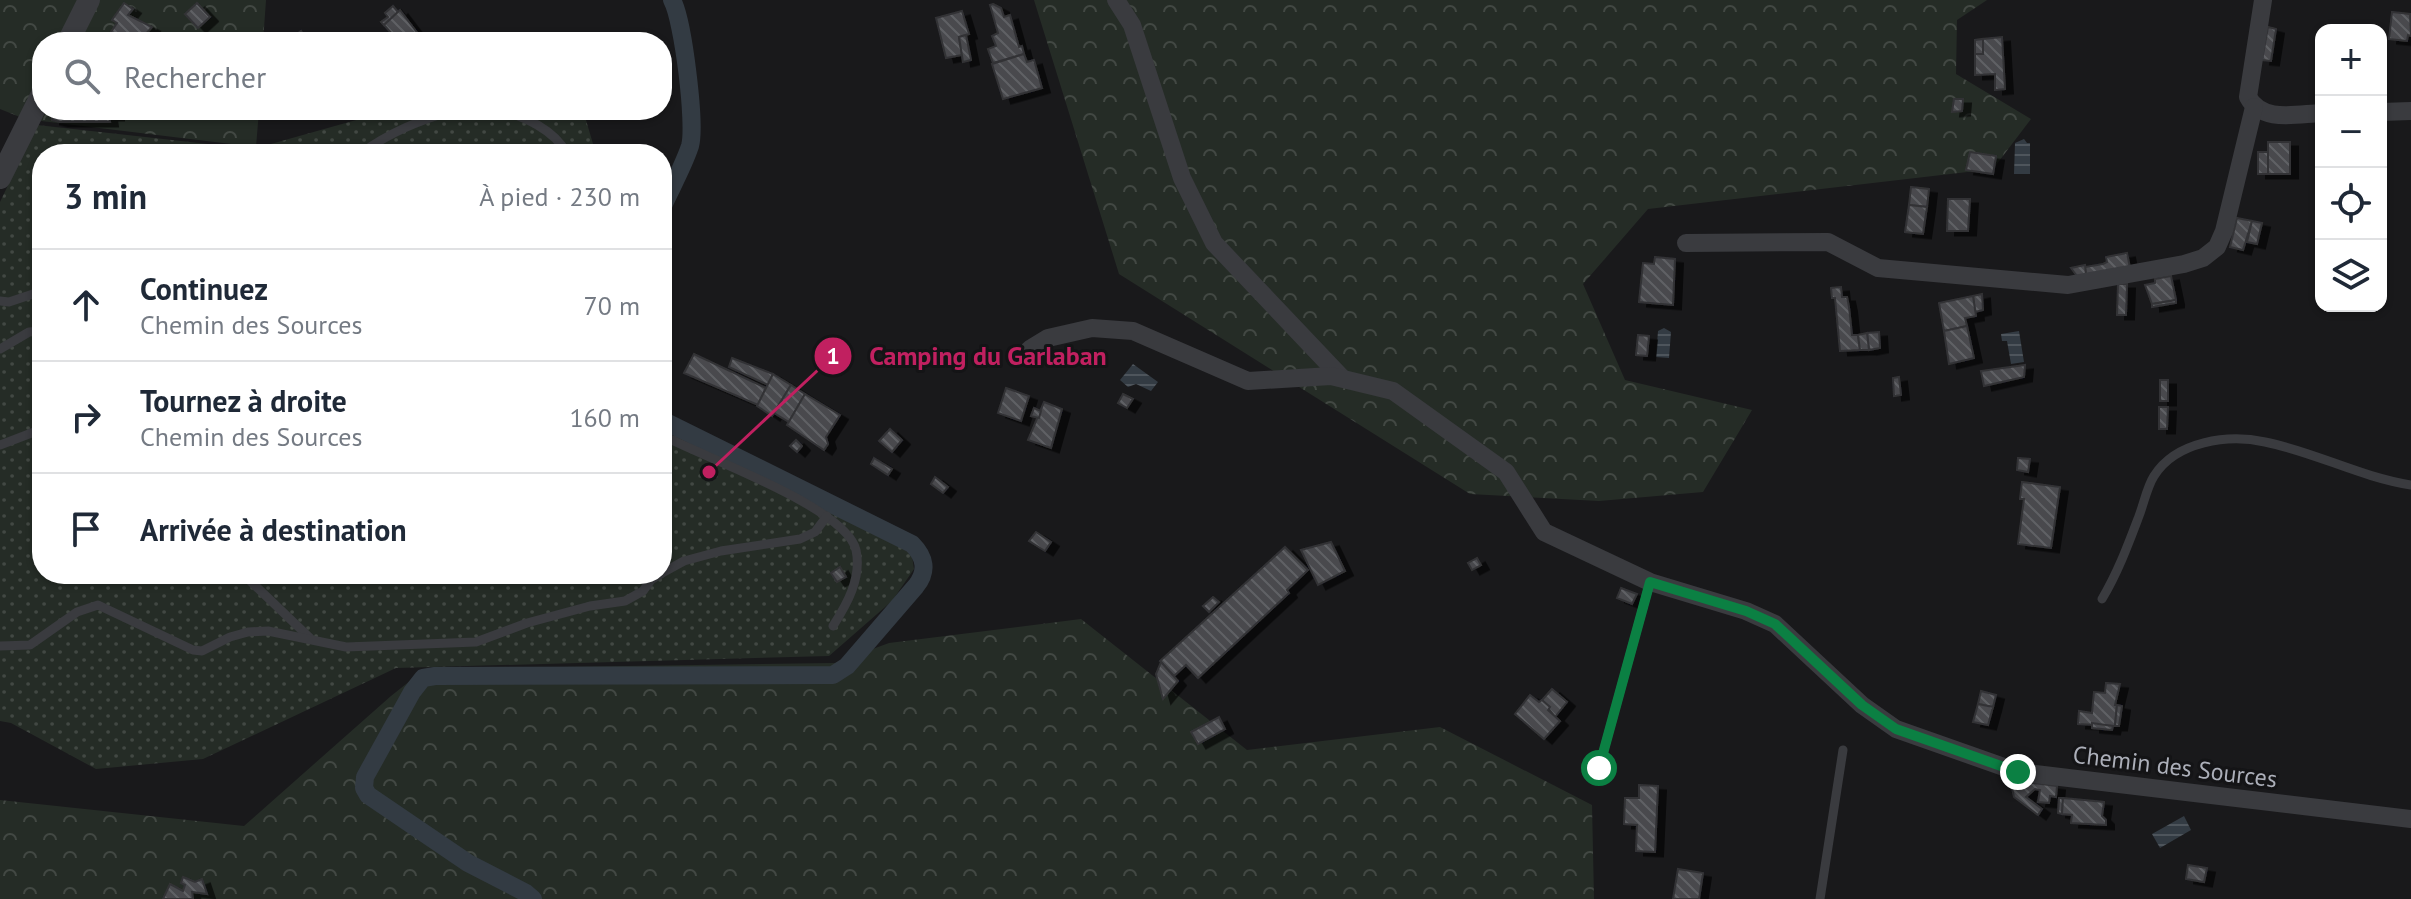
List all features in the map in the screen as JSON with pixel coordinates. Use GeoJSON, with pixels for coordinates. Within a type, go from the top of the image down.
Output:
{"type":"FeatureCollection","features":[{"type":"Feature","properties":{"kind":"street"},"geometry":{"type":"LineString","coordinates":[[73,32],[89,0]]}},
{"type":"Feature","properties":{"kind":"street"},"geometry":{"type":"LineString","coordinates":[[1116,0],[1132,25],[1182,178],[1214,243],[1342,378]]}},
{"type":"Feature","properties":{"kind":"street"},"geometry":{"type":"LineString","coordinates":[[2263,0],[2248,97],[2254,107],[2267,114],[2315,113]]}},
{"type":"Feature","properties":{"kind":"street"},"geometry":{"type":"LineString","coordinates":[[1686,243],[1828,242],[1878,268],[2068,285],[2184,264],[2203,258],[2217,247],[2224,231],[2254,107]]}},
{"type":"Feature","properties":{"kind":"street"},"geometry":{"type":"LineString","coordinates":[[2387,112],[2411,111]]}},
{"type":"Feature","properties":{"kind":"street"},"geometry":{"type":"LineString","coordinates":[[0,178],[32,114]]}},
{"type":"Feature","properties":{"kind":"street","name":"Chemin des Sources"},"geometry":{"type":"LineString","coordinates":[[1030,349],[1048,338],[1092,328],[1133,331],[1248,381],[1331,376],[1393,391],[1506,472],[1544,532],[1650,582],[1746,611],[1775,624],[1862,705],[1896,729],[2018,772],[2411,819]]}},
{"type":"Feature","properties":{"kind":"lane"},"geometry":{"type":"LineString","coordinates":[[375,144],[423,120]]}},
{"type":"Feature","properties":{"kind":"lane"},"geometry":{"type":"LineString","coordinates":[[528,120],[562,144]]}},
{"type":"Feature","properties":{"kind":"lane"},"geometry":{"type":"LineString","coordinates":[[0,301],[9,302],[32,294]]}},
{"type":"Feature","properties":{"kind":"lane"},"geometry":{"type":"LineString","coordinates":[[0,349],[32,332]]}},
{"type":"Feature","properties":{"kind":"lane"},"geometry":{"type":"LineString","coordinates":[[0,445],[32,433]]}},
{"type":"Feature","properties":{"kind":"lane"},"geometry":{"type":"LineString","coordinates":[[2102,599],[2120,569],[2154,476],[2171,457],[2188,447],[2227,439],[2264,442],[2373,478],[2411,485]]}},
{"type":"Feature","properties":{"kind":"lane"},"geometry":{"type":"LineString","coordinates":[[672,440],[780,490],[827,516],[843,529],[856,549],[856,574],[849,599],[833,626]]}},
{"type":"Feature","properties":{"kind":"lane"},"geometry":{"type":"LineString","coordinates":[[672,568],[684,561],[721,551],[800,539],[815,532],[827,516]]}},
{"type":"Feature","properties":{"kind":"lane"},"geometry":{"type":"LineString","coordinates":[[1599,768],[1650,582]]}},
{"type":"Feature","properties":{"kind":"lane"},"geometry":{"type":"LineString","coordinates":[[253,584],[311,639]]}},
{"type":"Feature","properties":{"kind":"lane"},"geometry":{"type":"LineString","coordinates":[[0,646],[30,645],[77,612],[98,605],[193,650],[202,651],[230,637],[268,631],[346,647],[476,642],[527,623],[590,606],[625,601],[643,591],[646,584]]}},
{"type":"Feature","properties":{"kind":"lane"},"geometry":{"type":"LineString","coordinates":[[1820,899],[1843,750]]}},
{"type":"Feature","properties":{"kind":"green space"},"geometry":{"type":"Polygon","coordinates":[[[0,0],[266,0],[264,32],[32,32],[32,120],[0,109],[0,0]]]}},
{"type":"Feature","properties":{"kind":"green space"},"geometry":{"type":"Polygon","coordinates":[[[1034,0],[1987,0],[1957,20],[1956,74],[2031,119],[1993,169],[1648,209],[1583,284],[1625,380],[1752,410],[1703,492],[1599,501],[1470,494],[1119,274],[1034,0]]]}},
{"type":"Feature","properties":{"kind":"green space"},"geometry":{"type":"Polygon","coordinates":[[[33,120],[258,120],[256,144],[231,144],[33,120]]]}},
{"type":"Feature","properties":{"kind":"green space"},"geometry":{"type":"Polygon","coordinates":[[[356,120],[586,120],[593,144],[271,144],[356,120]]]}},
{"type":"Feature","properties":{"kind":"green space"},"geometry":{"type":"Polygon","coordinates":[[[37,125],[208,144],[32,144],[32,584],[672,584],[672,431],[881,532],[911,550],[914,569],[892,601],[829,656],[396,668],[203,759],[96,769],[11,723],[0,721],[0,202],[37,125]]]}},
{"type":"Feature","properties":{"kind":"green space"},"geometry":{"type":"Polygon","coordinates":[[[1081,619],[1247,750],[1440,727],[1592,805],[1594,899],[0,899],[0,800],[244,826],[425,669],[835,663],[889,643],[1081,619]]]}},
{"type":"Feature","properties":{"kind":"shaded area"},"geometry":{"type":"Polygon","coordinates":[[[2024,139],[2030,143],[2030,174],[2014,174],[2015,143],[2024,139]]]}},
{"type":"Feature","properties":{"kind":"shaded area"},"geometry":{"type":"Polygon","coordinates":[[[1664,328],[1671,332],[1669,358],[1656,357],[1658,331],[1664,328]]]}},
{"type":"Feature","properties":{"kind":"shaded area"},"geometry":{"type":"Polygon","coordinates":[[[2019,331],[2024,362],[2011,364],[2007,341],[2002,341],[2001,334],[2019,331]]]}},
{"type":"Feature","properties":{"kind":"shaded area"},"geometry":{"type":"Polygon","coordinates":[[[1133,364],[1158,382],[1151,391],[1136,384],[1128,387],[1120,380],[1133,364]]]}},
{"type":"Feature","properties":{"kind":"shaded area"},"geometry":{"type":"Polygon","coordinates":[[[2184,816],[2191,830],[2160,848],[2152,834],[2184,816]]]}},
{"type":"Feature","properties":{"kind":"building"},"geometry":{"type":"Polygon","coordinates":[[[124,3],[133,9],[128,15],[152,27],[148,32],[111,32],[117,23],[112,20],[124,3]]]}},
{"type":"Feature","properties":{"kind":"building"},"geometry":{"type":"Polygon","coordinates":[[[197,3],[210,17],[198,28],[185,14],[197,3]]]}},
{"type":"Feature","properties":{"kind":"building"},"geometry":{"type":"Polygon","coordinates":[[[990,5],[1001,8],[1004,17],[1010,15],[1024,54],[993,63],[988,49],[996,46],[992,36],[998,33],[990,5]]]}},
{"type":"Feature","properties":{"kind":"building"},"geometry":{"type":"Polygon","coordinates":[[[393,6],[398,12],[384,25],[381,22],[388,17],[385,13],[393,6]]]}},
{"type":"Feature","properties":{"kind":"building"},"geometry":{"type":"Polygon","coordinates":[[[400,10],[417,32],[390,32],[384,25],[400,10]]]}},
{"type":"Feature","properties":{"kind":"building"},"geometry":{"type":"Polygon","coordinates":[[[962,11],[969,34],[959,37],[962,55],[946,58],[936,18],[962,11]]]}},
{"type":"Feature","properties":{"kind":"building"},"geometry":{"type":"Polygon","coordinates":[[[2392,12],[2410,14],[2411,36],[2408,35],[2407,41],[2389,39],[2392,12]]]}},
{"type":"Feature","properties":{"kind":"building"},"geometry":{"type":"Polygon","coordinates":[[[2268,27],[2276,29],[2271,61],[2262,60],[2268,27]]]}},
{"type":"Feature","properties":{"kind":"building"},"geometry":{"type":"Polygon","coordinates":[[[966,35],[971,60],[963,62],[959,37],[966,35]]]}},
{"type":"Feature","properties":{"kind":"building"},"geometry":{"type":"Polygon","coordinates":[[[2002,37],[2005,89],[1995,90],[1995,74],[1975,75],[1975,54],[1983,54],[1983,39],[2002,37]]]}},
{"type":"Feature","properties":{"kind":"building"},"geometry":{"type":"Polygon","coordinates":[[[1983,39],[1983,54],[1975,54],[1975,40],[1983,39]]]}},
{"type":"Feature","properties":{"kind":"building"},"geometry":{"type":"Polygon","coordinates":[[[1024,54],[1027,62],[1034,60],[1042,88],[1003,99],[992,64],[1024,54]]]}},
{"type":"Feature","properties":{"kind":"building"},"geometry":{"type":"Polygon","coordinates":[[[1954,99],[1963,99],[1962,111],[1952,112],[1954,99]]]}},
{"type":"Feature","properties":{"kind":"building"},"geometry":{"type":"Polygon","coordinates":[[[52,120],[110,122],[60,122],[52,120]]]}},
{"type":"Feature","properties":{"kind":"building"},"geometry":{"type":"Polygon","coordinates":[[[2268,142],[2290,142],[2290,174],[2268,174],[2268,142]]]}},
{"type":"Feature","properties":{"kind":"building"},"geometry":{"type":"Polygon","coordinates":[[[1970,152],[1996,156],[1993,174],[1966,170],[1970,152]]]}},
{"type":"Feature","properties":{"kind":"building"},"geometry":{"type":"Polygon","coordinates":[[[2258,152],[2268,152],[2268,174],[2258,174],[2258,152]]]}},
{"type":"Feature","properties":{"kind":"building"},"geometry":{"type":"Polygon","coordinates":[[[1911,187],[1929,189],[1927,207],[1909,205],[1911,187]]]}},
{"type":"Feature","properties":{"kind":"building"},"geometry":{"type":"Polygon","coordinates":[[[1948,199],[1970,199],[1968,231],[1947,231],[1948,199]]]}},
{"type":"Feature","properties":{"kind":"building"},"geometry":{"type":"Polygon","coordinates":[[[1909,205],[1927,207],[1923,234],[1905,232],[1909,205]]]}},
{"type":"Feature","properties":{"kind":"building"},"geometry":{"type":"Polygon","coordinates":[[[2237,218],[2252,221],[2243,250],[2230,247],[2237,218]]]}},
{"type":"Feature","properties":{"kind":"building"},"geometry":{"type":"Polygon","coordinates":[[[2252,221],[2262,223],[2257,244],[2247,242],[2252,221]]]}},
{"type":"Feature","properties":{"kind":"building"},"geometry":{"type":"Polygon","coordinates":[[[2127,253],[2130,268],[2086,275],[2085,267],[2103,264],[2107,262],[2106,257],[2127,253]]]}},
{"type":"Feature","properties":{"kind":"building"},"geometry":{"type":"Polygon","coordinates":[[[1655,257],[1675,259],[1673,305],[1639,302],[1643,263],[1654,264],[1655,257]]]}},
{"type":"Feature","properties":{"kind":"building"},"geometry":{"type":"Polygon","coordinates":[[[2085,265],[2086,275],[2077,276],[2071,268],[2085,265]]]}},
{"type":"Feature","properties":{"kind":"building"},"geometry":{"type":"Polygon","coordinates":[[[2171,276],[2176,300],[2152,304],[2145,285],[2171,276]]]}},
{"type":"Feature","properties":{"kind":"building"},"geometry":{"type":"Polygon","coordinates":[[[2118,284],[2127,284],[2126,315],[2117,315],[2118,284]]]}},
{"type":"Feature","properties":{"kind":"building"},"geometry":{"type":"Polygon","coordinates":[[[1841,287],[1842,297],[1847,297],[1852,335],[1858,335],[1860,350],[1840,351],[1835,298],[1832,298],[1831,288],[1841,287]]]}},
{"type":"Feature","properties":{"kind":"building"},"geometry":{"type":"Polygon","coordinates":[[[1982,294],[1983,310],[1975,312],[1973,296],[1982,294]]]}},
{"type":"Feature","properties":{"kind":"building"},"geometry":{"type":"Polygon","coordinates":[[[1973,296],[1976,316],[1965,318],[1967,326],[1944,331],[1939,303],[1973,296]]]}},
{"type":"Feature","properties":{"kind":"building"},"geometry":{"type":"Polygon","coordinates":[[[2176,300],[2176,303],[2152,307],[2152,304],[2176,300]]]}},
{"type":"Feature","properties":{"kind":"building"},"geometry":{"type":"Polygon","coordinates":[[[1967,326],[1974,358],[1949,364],[1944,331],[1967,326]]]}},
{"type":"Feature","properties":{"kind":"building"},"geometry":{"type":"Polygon","coordinates":[[[1879,332],[1880,348],[1869,350],[1867,333],[1879,332]]]}},
{"type":"Feature","properties":{"kind":"building"},"geometry":{"type":"Polygon","coordinates":[[[1867,333],[1869,350],[1860,350],[1858,335],[1867,333]]]}},
{"type":"Feature","properties":{"kind":"building"},"geometry":{"type":"Polygon","coordinates":[[[1638,335],[1649,336],[1647,356],[1636,355],[1638,335]]]}},
{"type":"Feature","properties":{"kind":"building"},"geometry":{"type":"Polygon","coordinates":[[[694,354],[766,388],[758,405],[684,373],[694,354]]]}},
{"type":"Feature","properties":{"kind":"building"},"geometry":{"type":"Polygon","coordinates":[[[732,358],[773,374],[768,385],[729,367],[732,358]]]}},
{"type":"Feature","properties":{"kind":"building"},"geometry":{"type":"Polygon","coordinates":[[[2025,365],[2024,377],[1984,386],[1981,371],[2025,365]]]}},
{"type":"Feature","properties":{"kind":"building"},"geometry":{"type":"Polygon","coordinates":[[[773,374],[791,385],[772,416],[757,406],[773,374]]]}},
{"type":"Feature","properties":{"kind":"building"},"geometry":{"type":"Polygon","coordinates":[[[1899,377],[1901,395],[1894,396],[1893,378],[1899,377]]]}},
{"type":"Feature","properties":{"kind":"building"},"geometry":{"type":"Polygon","coordinates":[[[2160,380],[2168,380],[2168,401],[2160,401],[2160,380]]]}},
{"type":"Feature","properties":{"kind":"building"},"geometry":{"type":"Polygon","coordinates":[[[791,385],[805,394],[789,422],[774,413],[791,385]]]}},
{"type":"Feature","properties":{"kind":"building"},"geometry":{"type":"Polygon","coordinates":[[[1006,388],[1029,396],[1021,421],[998,413],[1006,388]]]}},
{"type":"Feature","properties":{"kind":"building"},"geometry":{"type":"Polygon","coordinates":[[[805,394],[840,415],[826,437],[828,444],[824,450],[787,425],[805,394]]]}},
{"type":"Feature","properties":{"kind":"building"},"geometry":{"type":"Polygon","coordinates":[[[1123,394],[1133,399],[1127,408],[1118,403],[1123,394]]]}},
{"type":"Feature","properties":{"kind":"building"},"geometry":{"type":"Polygon","coordinates":[[[1044,402],[1062,409],[1051,448],[1028,440],[1044,402]]]}},
{"type":"Feature","properties":{"kind":"building"},"geometry":{"type":"Polygon","coordinates":[[[2159,407],[2168,407],[2167,429],[2159,429],[2159,407]]]}},
{"type":"Feature","properties":{"kind":"building"},"geometry":{"type":"Polygon","coordinates":[[[1034,408],[1041,411],[1039,418],[1031,416],[1034,408]]]}},
{"type":"Feature","properties":{"kind":"building"},"geometry":{"type":"Polygon","coordinates":[[[890,429],[902,440],[892,452],[879,441],[890,429]]]}},
{"type":"Feature","properties":{"kind":"building"},"geometry":{"type":"Polygon","coordinates":[[[796,440],[802,446],[797,452],[790,446],[796,440]]]}},
{"type":"Feature","properties":{"kind":"building"},"geometry":{"type":"Polygon","coordinates":[[[874,458],[892,469],[888,475],[871,464],[874,458]]]}},
{"type":"Feature","properties":{"kind":"building"},"geometry":{"type":"Polygon","coordinates":[[[2018,458],[2030,459],[2028,472],[2017,470],[2018,458]]]}},
{"type":"Feature","properties":{"kind":"building"},"geometry":{"type":"Polygon","coordinates":[[[935,477],[948,487],[943,493],[931,484],[935,477]]]}},
{"type":"Feature","properties":{"kind":"building"},"geometry":{"type":"Polygon","coordinates":[[[2022,482],[2060,487],[2051,548],[2018,544],[2024,499],[2020,499],[2022,482]]]}},
{"type":"Feature","properties":{"kind":"building"},"geometry":{"type":"Polygon","coordinates":[[[1036,532],[1051,542],[1045,551],[1029,541],[1036,532]]]}},
{"type":"Feature","properties":{"kind":"building"},"geometry":{"type":"Polygon","coordinates":[[[1331,542],[1345,571],[1318,585],[1301,550],[1331,542]]]}},
{"type":"Feature","properties":{"kind":"building"},"geometry":{"type":"Polygon","coordinates":[[[1285,547],[1308,570],[1287,590],[1289,593],[1198,678],[1186,665],[1174,676],[1160,661],[1285,547]]]}},
{"type":"Feature","properties":{"kind":"building"},"geometry":{"type":"Polygon","coordinates":[[[1477,558],[1481,565],[1472,570],[1468,563],[1477,558]]]}},
{"type":"Feature","properties":{"kind":"building"},"geometry":{"type":"Polygon","coordinates":[[[840,567],[846,577],[837,582],[831,573],[840,567]]]}},
{"type":"Feature","properties":{"kind":"building"},"geometry":{"type":"Polygon","coordinates":[[[1621,588],[1637,594],[1632,604],[1617,598],[1621,588]]]}},
{"type":"Feature","properties":{"kind":"building"},"geometry":{"type":"Polygon","coordinates":[[[1213,597],[1219,602],[1209,612],[1203,606],[1213,597]]]}},
{"type":"Feature","properties":{"kind":"building"},"geometry":{"type":"Polygon","coordinates":[[[1161,662],[1178,681],[1163,699],[1156,674],[1161,662]]]}},
{"type":"Feature","properties":{"kind":"building"},"geometry":{"type":"Polygon","coordinates":[[[2106,683],[2120,684],[2115,705],[2115,726],[2078,724],[2079,711],[2092,713],[2094,692],[2105,693],[2106,683]]]}},
{"type":"Feature","properties":{"kind":"building"},"geometry":{"type":"Polygon","coordinates":[[[1552,689],[1567,702],[1555,717],[1542,700],[1552,689]]]}},
{"type":"Feature","properties":{"kind":"building"},"geometry":{"type":"Polygon","coordinates":[[[1981,691],[1996,695],[1993,707],[1978,704],[1981,691]]]}},
{"type":"Feature","properties":{"kind":"building"},"geometry":{"type":"Polygon","coordinates":[[[1530,695],[1539,702],[1542,700],[1560,721],[1544,739],[1515,714],[1530,695]]]}},
{"type":"Feature","properties":{"kind":"building"},"geometry":{"type":"Polygon","coordinates":[[[1978,704],[1993,707],[1988,725],[1973,722],[1978,704]]]}},
{"type":"Feature","properties":{"kind":"building"},"geometry":{"type":"Polygon","coordinates":[[[2117,705],[2122,706],[2119,726],[2115,726],[2117,705]]]}},
{"type":"Feature","properties":{"kind":"building"},"geometry":{"type":"Polygon","coordinates":[[[1219,717],[1225,729],[1198,744],[1191,732],[1219,717]]]}},
{"type":"Feature","properties":{"kind":"building"},"geometry":{"type":"Polygon","coordinates":[[[2092,723],[2113,726],[2112,730],[2092,728],[2092,723]]]}},
{"type":"Feature","properties":{"kind":"building"},"geometry":{"type":"Polygon","coordinates":[[[2016,781],[2057,786],[2056,797],[2050,796],[2049,803],[2038,802],[2040,790],[2035,789],[2026,797],[2042,809],[2038,815],[2014,797],[2011,784],[2016,781]]]}},
{"type":"Feature","properties":{"kind":"building"},"geometry":{"type":"Polygon","coordinates":[[[1639,785],[1658,786],[1655,852],[1636,851],[1637,825],[1624,824],[1625,798],[1639,798],[1639,785]]]}},
{"type":"Feature","properties":{"kind":"building"},"geometry":{"type":"Polygon","coordinates":[[[2059,798],[2063,798],[2062,814],[2058,813],[2059,798]]]}},
{"type":"Feature","properties":{"kind":"building"},"geometry":{"type":"Polygon","coordinates":[[[2063,798],[2104,802],[2102,816],[2106,825],[2071,823],[2072,815],[2062,814],[2063,798]]]}},
{"type":"Feature","properties":{"kind":"building"},"geometry":{"type":"Polygon","coordinates":[[[2188,865],[2207,868],[2204,882],[2186,879],[2188,865]]]}},
{"type":"Feature","properties":{"kind":"building"},"geometry":{"type":"Polygon","coordinates":[[[1678,869],[1703,873],[1699,899],[1673,899],[1678,869]]]}},
{"type":"Feature","properties":{"kind":"building"},"geometry":{"type":"Polygon","coordinates":[[[183,877],[195,882],[202,879],[207,894],[192,892],[193,899],[163,899],[170,884],[183,891],[183,877]]]}},
{"type":"Feature","properties":{"kind":"waterway"},"geometry":{"type":"LineString","coordinates":[[672,0],[684,49],[691,134],[690,146],[672,186]]}},
{"type":"Feature","properties":{"kind":"waterway"},"geometry":{"type":"LineString","coordinates":[[533,899],[468,863],[368,795],[364,788],[365,777],[412,692],[423,678],[833,675],[847,666],[922,575],[922,559],[912,544],[672,425]]}},
{"type":"Feature","properties":{"kind":"place","name":"Camping du Garlaban"},"geometry":{"type":"Point","coordinates":[709,472]}},
{"type":"Feature","properties":{"kind":"route"},"geometry":{"type":"LineString","coordinates":[[1599,768],[1650,582],[1746,611],[1775,624],[1862,705],[1896,729],[2018,772]]}}]}
